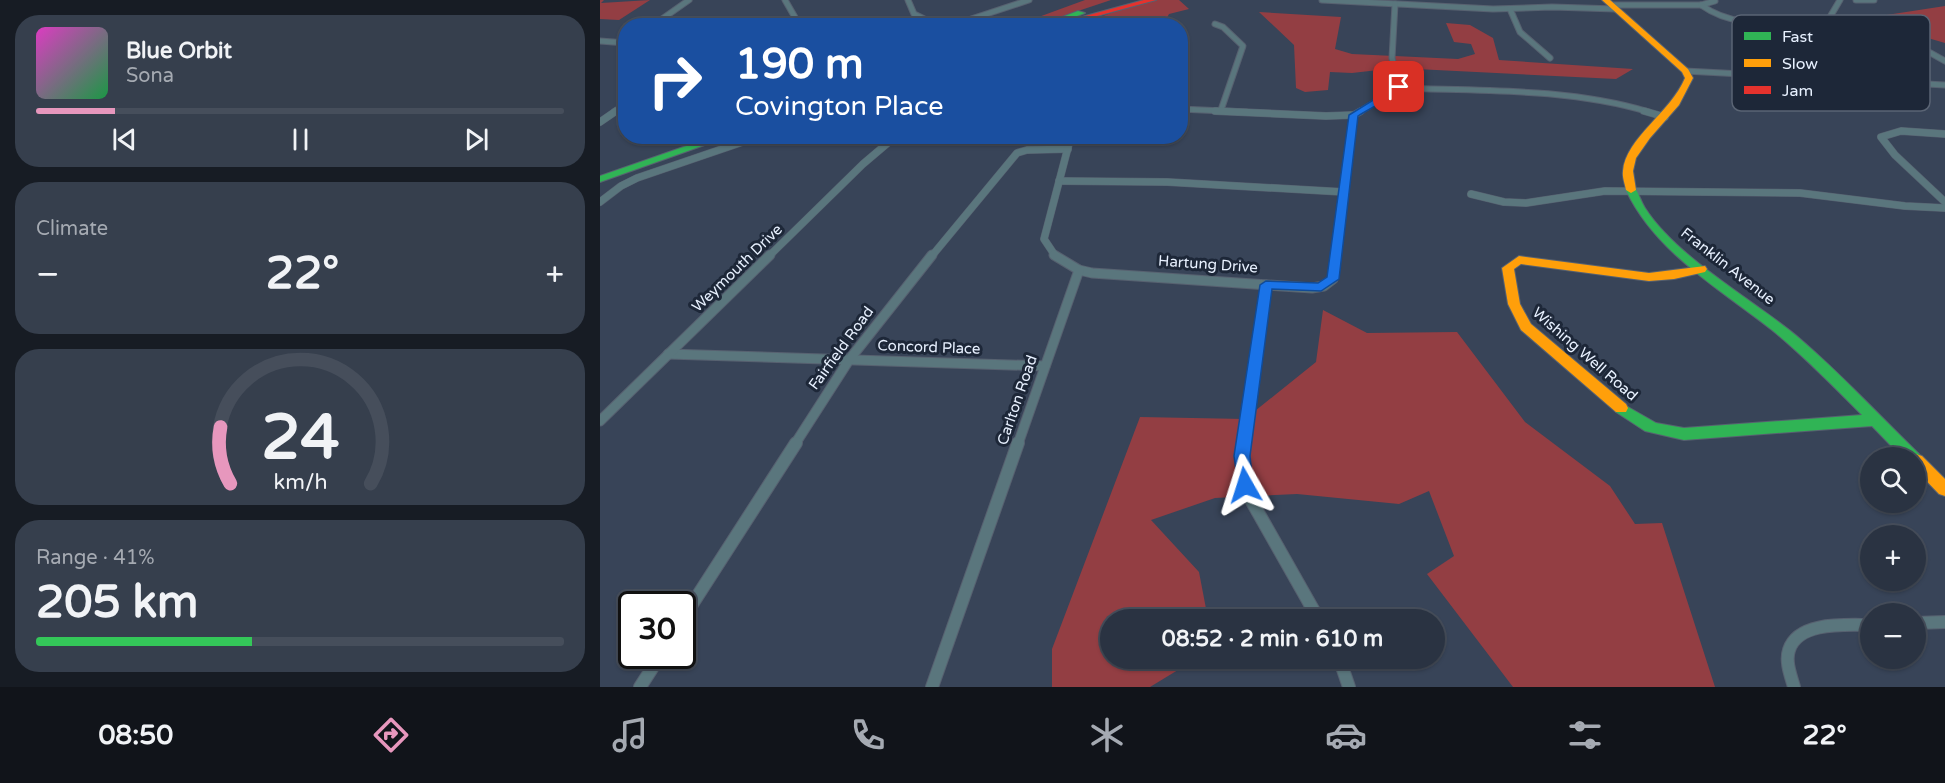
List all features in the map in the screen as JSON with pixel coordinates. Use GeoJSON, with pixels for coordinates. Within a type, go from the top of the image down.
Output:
{"type":"FeatureCollection","features":[{"type":"Feature","properties":{"kind":"main road"},"geometry":{"type":"LineString","coordinates":[[1071,18],[1108,0]]}},
{"type":"Feature","properties":{"kind":"main road"},"geometry":{"type":"LineString","coordinates":[[1073,18],[1119,0]]}},
{"type":"Feature","properties":{"kind":"main road"},"geometry":{"type":"LineString","coordinates":[[1076,18],[1133,0]]}},
{"type":"Feature","properties":{"kind":"main road"},"geometry":{"type":"LineString","coordinates":[[1079,18],[1152,0]]}},
{"type":"Feature","properties":{"kind":"main road"},"geometry":{"type":"LineString","coordinates":[[1611,5],[1685,71],[1689,78],[1686,90],[1633,157],[1628,172],[1631,190]]}},
{"type":"Feature","properties":{"kind":"main road"},"geometry":{"type":"LineString","coordinates":[[600,171],[682,144]]}},
{"type":"Feature","properties":{"kind":"main road"},"geometry":{"type":"LineString","coordinates":[[600,178],[702,144]]}},
{"type":"Feature","properties":{"kind":"main road","name":"Franklin Avenue"},"geometry":{"type":"LineString","coordinates":[[1631,190],[1655,226],[1701,269],[1778,327],[1902,447]]}},
{"type":"Feature","properties":{"kind":"main road","name":"Wishing Well Road"},"geometry":{"type":"LineString","coordinates":[[1701,269],[1674,275],[1649,277],[1518,260],[1508,268],[1510,298],[1518,318],[1532,334],[1635,420],[1659,431],[1684,434],[1875,420]]}},
{"type":"Feature","properties":{"kind":"main road","name":"Franklin Avenue"},"geometry":{"type":"LineString","coordinates":[[1926,471],[1945,489]]}},
{"type":"Feature","properties":{"kind":"street"},"geometry":{"type":"LineString","coordinates":[[663,18],[689,0]]}},
{"type":"Feature","properties":{"kind":"street"},"geometry":{"type":"LineString","coordinates":[[785,0],[795,18]]}},
{"type":"Feature","properties":{"kind":"street"},"geometry":{"type":"LineString","coordinates":[[908,0],[908,8],[912,14],[921,18]]}},
{"type":"Feature","properties":{"kind":"street"},"geometry":{"type":"LineString","coordinates":[[974,18],[1029,0]]}},
{"type":"Feature","properties":{"kind":"street"},"geometry":{"type":"LineString","coordinates":[[1322,0],[1510,9],[1611,5],[1701,5],[1715,1]]}},
{"type":"Feature","properties":{"kind":"street"},"geometry":{"type":"LineString","coordinates":[[1831,15],[1840,0]]}},
{"type":"Feature","properties":{"kind":"street"},"geometry":{"type":"LineString","coordinates":[[1856,0],[1874,0]]}},
{"type":"Feature","properties":{"kind":"street"},"geometry":{"type":"LineString","coordinates":[[1395,4],[1392,38],[1393,77],[1399,88]]}},
{"type":"Feature","properties":{"kind":"street"},"geometry":{"type":"LineString","coordinates":[[1701,5],[1718,16],[1732,20]]}},
{"type":"Feature","properties":{"kind":"street"},"geometry":{"type":"LineString","coordinates":[[1510,9],[1520,32],[1550,58]]}},
{"type":"Feature","properties":{"kind":"street"},"geometry":{"type":"LineString","coordinates":[[1215,24],[1223,27],[1243,46],[1221,110]]}},
{"type":"Feature","properties":{"kind":"street"},"geometry":{"type":"LineString","coordinates":[[600,41],[618,42]]}},
{"type":"Feature","properties":{"kind":"street"},"geometry":{"type":"LineString","coordinates":[[1930,54],[1945,61]]}},
{"type":"Feature","properties":{"kind":"street"},"geometry":{"type":"LineString","coordinates":[[1685,71],[1732,74]]}},
{"type":"Feature","properties":{"kind":"street"},"geometry":{"type":"LineString","coordinates":[[1930,84],[1945,85]]}},
{"type":"Feature","properties":{"kind":"street"},"geometry":{"type":"LineString","coordinates":[[1188,109],[1326,116],[1354,115],[1399,88],[1597,98],[1631,105],[1665,117]]}},
{"type":"Feature","properties":{"kind":"street"},"geometry":{"type":"LineString","coordinates":[[600,122],[618,109]]}},
{"type":"Feature","properties":{"kind":"street"},"geometry":{"type":"LineString","coordinates":[[600,113],[612,113]]}},
{"type":"Feature","properties":{"kind":"street"},"geometry":{"type":"LineString","coordinates":[[1266,285],[1312,288],[1321,287],[1333,279],[1354,115]]}},
{"type":"Feature","properties":{"kind":"street"},"geometry":{"type":"LineString","coordinates":[[1945,134],[1898,132],[1885,133],[1881,137],[1895,154],[1945,202]]}},
{"type":"Feature","properties":{"kind":"street"},"geometry":{"type":"LineString","coordinates":[[600,202],[621,186],[637,178],[737,144]]}},
{"type":"Feature","properties":{"kind":"street","name":"Weymouth Drive"},"geometry":{"type":"LineString","coordinates":[[600,421],[863,164],[887,144]]}},
{"type":"Feature","properties":{"kind":"street"},"geometry":{"type":"LineString","coordinates":[[1069,144],[1045,232],[1045,245],[1054,255],[1079,270]]}},
{"type":"Feature","properties":{"kind":"street","name":"Fairfield Road"},"geometry":{"type":"LineString","coordinates":[[696,598],[849,360],[1013,155],[1027,150],[1068,149]]}},
{"type":"Feature","properties":{"kind":"street"},"geometry":{"type":"LineString","coordinates":[[1059,181],[1156,181],[1344,192]]}},
{"type":"Feature","properties":{"kind":"street"},"geometry":{"type":"LineString","coordinates":[[1471,194],[1504,202],[1526,203],[1585,192],[1631,190],[1698,193],[1800,193],[1895,205],[1945,208]]}},
{"type":"Feature","properties":{"kind":"street","name":"Hartung Drive"},"geometry":{"type":"LineString","coordinates":[[1079,270],[1092,273],[1266,285],[1242,469],[1251,500],[1313,609]]}},
{"type":"Feature","properties":{"kind":"street","name":"Carlton Road"},"geometry":{"type":"LineString","coordinates":[[932,687],[1079,270]]}},
{"type":"Feature","properties":{"kind":"street","name":"Concord Place"},"geometry":{"type":"LineString","coordinates":[[668,354],[1045,366]]}},
{"type":"Feature","properties":{"kind":"street"},"geometry":{"type":"LineString","coordinates":[[1926,623],[1945,622]]}},
{"type":"Feature","properties":{"kind":"street"},"geometry":{"type":"LineString","coordinates":[[1794,687],[1787,664],[1793,640],[1802,632],[1825,627],[1860,625]]}},
{"type":"Feature","properties":{"kind":"street"},"geometry":{"type":"LineString","coordinates":[[640,687],[652,669]]}},
{"type":"Feature","properties":{"kind":"street"},"geometry":{"type":"LineString","coordinates":[[1343,669],[1350,687]]}},
{"type":"Feature","properties":{"kind":"shaded area"},"geometry":{"type":"Polygon","coordinates":[[[600,0],[604,0],[601,3],[650,0],[618,20],[600,19],[600,0]]]}},
{"type":"Feature","properties":{"kind":"shaded area"},"geometry":{"type":"Polygon","coordinates":[[[1085,0],[1111,0],[1057,18],[1036,18],[1085,0]]]}},
{"type":"Feature","properties":{"kind":"shaded area"},"geometry":{"type":"Polygon","coordinates":[[[1147,0],[1179,0],[1189,9],[1169,14],[1167,18],[1097,18],[1147,0]]]}},
{"type":"Feature","properties":{"kind":"shaded area"},"geometry":{"type":"Polygon","coordinates":[[[1945,6],[1945,43],[1930,39],[1930,15],[1886,15],[1945,6]]]}},
{"type":"Feature","properties":{"kind":"shaded area"},"geometry":{"type":"Polygon","coordinates":[[[1259,12],[1341,17],[1335,49],[1352,54],[1458,59],[1475,54],[1471,44],[1454,42],[1446,23],[1470,25],[1493,38],[1499,60],[1633,69],[1616,79],[1396,68],[1352,73],[1330,72],[1328,90],[1305,92],[1296,88],[1294,45],[1259,12]]]}},
{"type":"Feature","properties":{"kind":"shaded area"},"geometry":{"type":"Polygon","coordinates":[[[1323,310],[1367,333],[1457,332],[1525,422],[1610,486],[1635,524],[1662,523],[1715,687],[1513,687],[1427,574],[1454,556],[1429,491],[1399,504],[1297,494],[1215,498],[1151,520],[1199,572],[1206,609],[1100,609],[1100,669],[1180,669],[1150,687],[1052,687],[1052,649],[1140,417],[1245,419],[1316,362],[1323,310]]]}},
{"type":"Feature","properties":{"kind":"traffic: fast"},"geometry":{"type":"LineString","coordinates":[[1066,18],[1081,13]]}},
{"type":"Feature","properties":{"kind":"traffic: fast"},"geometry":{"type":"LineString","coordinates":[[600,179],[703,144]]}},
{"type":"Feature","properties":{"kind":"traffic: fast"},"geometry":{"type":"LineString","coordinates":[[1631,190],[1640,209],[1657,230],[1678,250],[1795,342],[1902,447]]}},
{"type":"Feature","properties":{"kind":"traffic: fast"},"geometry":{"type":"LineString","coordinates":[[1621,408],[1650,427],[1684,434],[1875,420]]}},
{"type":"Feature","properties":{"kind":"traffic: slow"},"geometry":{"type":"LineString","coordinates":[[1606,0],[1685,71],[1689,78],[1676,103],[1646,136],[1631,158],[1628,171],[1631,190]]}},
{"type":"Feature","properties":{"kind":"traffic: slow"},"geometry":{"type":"LineString","coordinates":[[1621,408],[1526,327],[1514,304],[1508,268],[1519,260],[1649,277],[1674,275],[1701,269]]}},
{"type":"Feature","properties":{"kind":"traffic: slow"},"geometry":{"type":"LineString","coordinates":[[1926,470],[1945,489]]}},
{"type":"Feature","properties":{"kind":"traffic: jam"},"geometry":{"type":"LineString","coordinates":[[1083,18],[1152,0]]}},
{"type":"Feature","properties":{"kind":"route"},"geometry":{"type":"LineString","coordinates":[[1245,485],[1242,456],[1266,285],[1312,288],[1326,285],[1333,279],[1354,115],[1382,97],[1395,92],[1399,87]]}}]}
